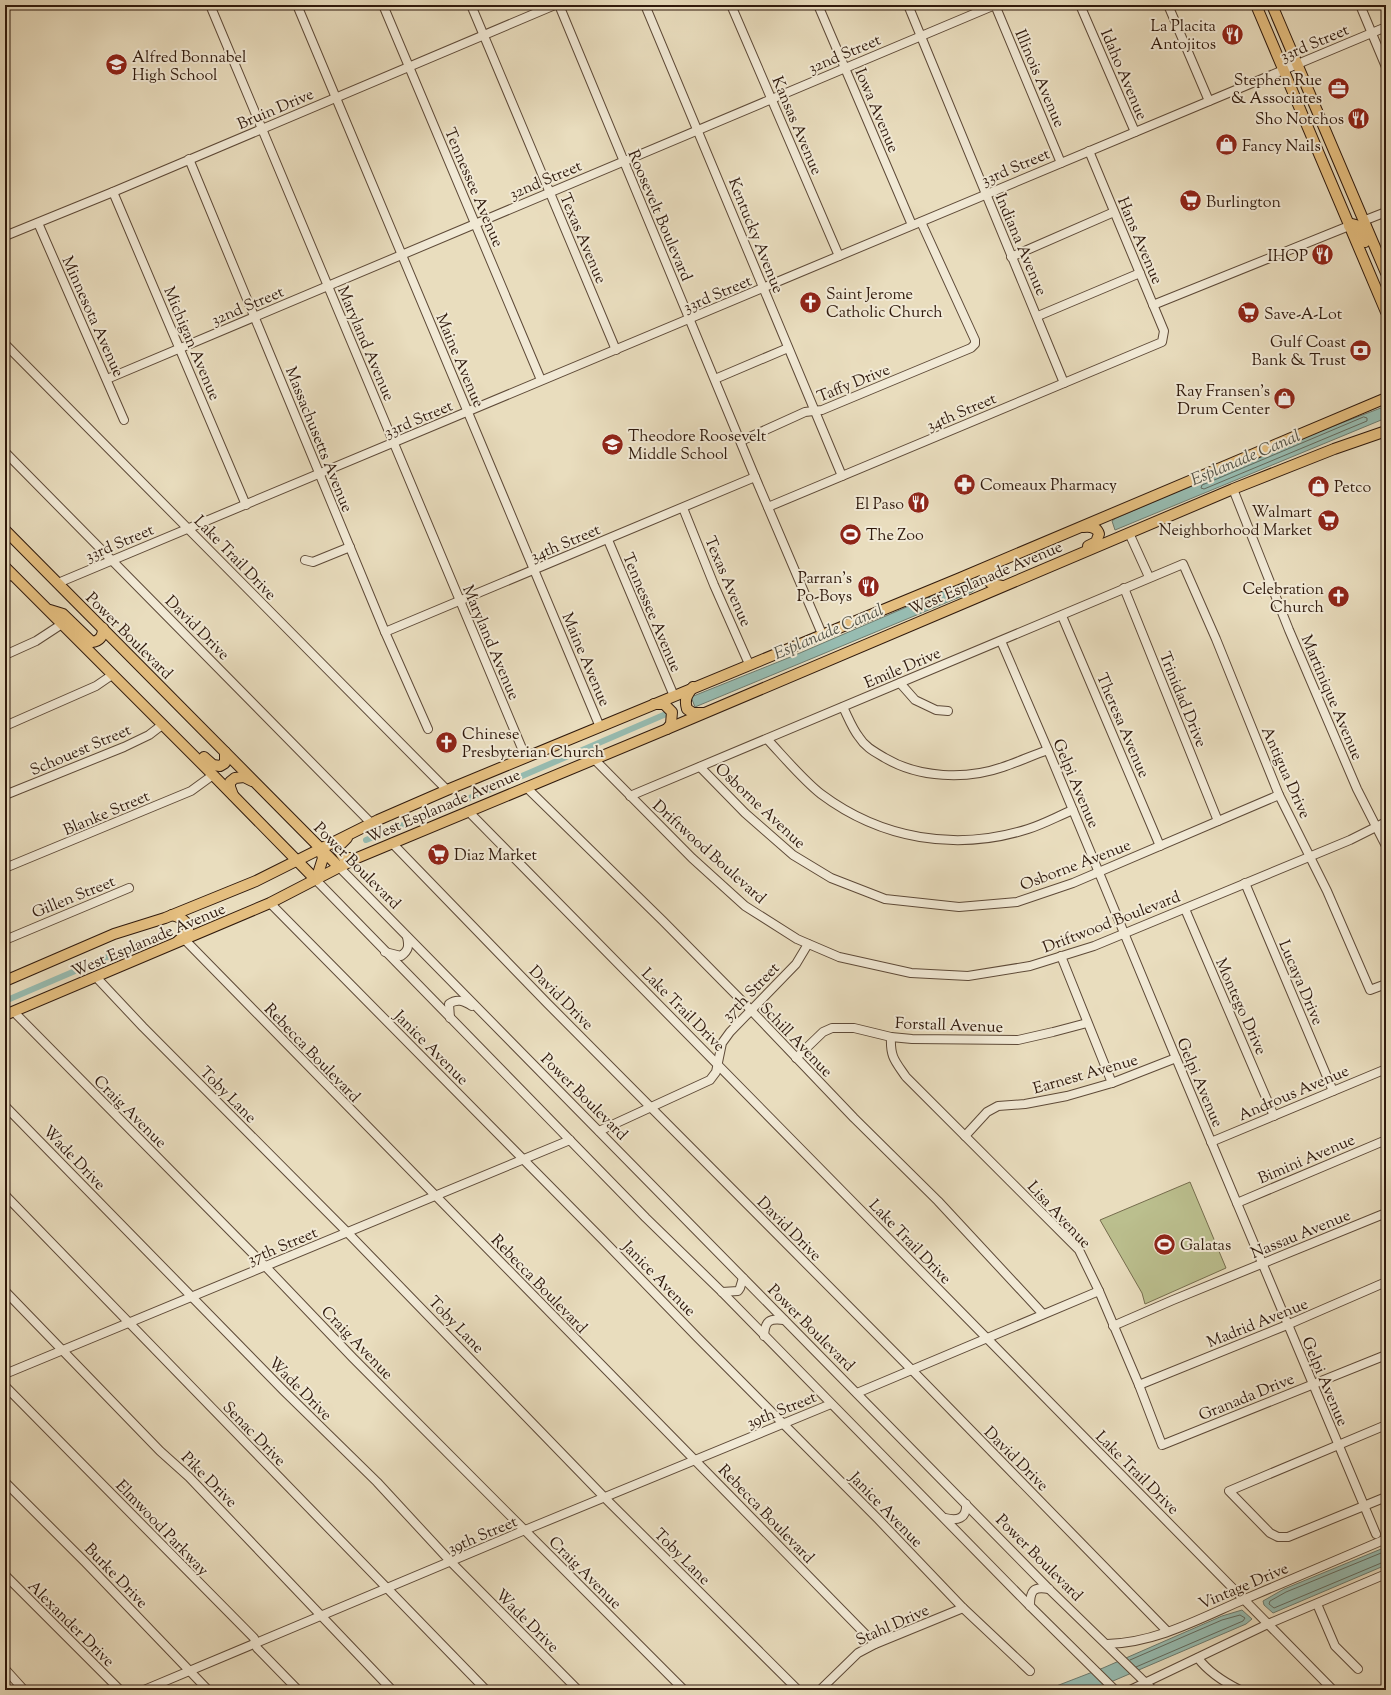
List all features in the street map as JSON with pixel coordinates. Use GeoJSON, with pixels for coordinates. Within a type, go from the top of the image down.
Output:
{"type":"FeatureCollection","features":[{"type":"Feature","properties":{"kind":"main road"},"geometry":{"type":"LineString","coordinates":[[1256,5],[1386,312]]}},
{"type":"Feature","properties":{"kind":"main road"},"geometry":{"type":"LineString","coordinates":[[1272,5],[1386,275]]}},
{"type":"Feature","properties":{"kind":"main road"},"geometry":{"type":"LineString","coordinates":[[1328,176],[1357,218],[1363,221]]}},
{"type":"Feature","properties":{"kind":"main road"},"geometry":{"type":"LineString","coordinates":[[1349,226],[1354,224],[1358,227],[1373,258],[1386,275]]}},
{"type":"Feature","properties":{"kind":"main road","name":"West Esplanade Avenue"},"geometry":{"type":"LineString","coordinates":[[5,981],[114,934],[172,915],[256,881],[371,824],[447,790],[1386,398]]}},
{"type":"Feature","properties":{"kind":"main road"},"geometry":{"type":"LineString","coordinates":[[1372,436],[1386,428]]}},
{"type":"Feature","properties":{"kind":"main road","name":"West Esplanade Avenue"},"geometry":{"type":"LineString","coordinates":[[9,1014],[172,946],[270,903],[357,858],[392,843],[667,729],[1233,489],[1334,449],[1386,431]]}},
{"type":"Feature","properties":{"kind":"main road"},"geometry":{"type":"LineString","coordinates":[[1045,569],[1047,564],[1096,542],[1100,536],[1098,530],[1093,527],[1077,528]]}},
{"type":"Feature","properties":{"kind":"main road","name":"Power Boulevard"},"geometry":{"type":"LineString","coordinates":[[5,530],[339,868]]}},
{"type":"Feature","properties":{"kind":"main road"},"geometry":{"type":"LineString","coordinates":[[1002,586],[988,582],[984,574],[990,568],[1013,555]]}},
{"type":"Feature","properties":{"kind":"main road"},"geometry":{"type":"LineString","coordinates":[[7,573],[48,610],[316,880],[323,858],[320,849]]}},
{"type":"Feature","properties":{"kind":"main road"},"geometry":{"type":"LineString","coordinates":[[48,610],[63,614],[92,642],[96,642],[101,638],[103,635],[103,628]]}},
{"type":"Feature","properties":{"kind":"main road"},"geometry":{"type":"LineString","coordinates":[[693,687],[686,696],[685,702],[687,709],[693,713],[704,713]]}},
{"type":"Feature","properties":{"kind":"main road"},"geometry":{"type":"LineString","coordinates":[[654,704],[664,704],[672,712],[671,724],[667,729]]}},
{"type":"Feature","properties":{"kind":"main road"},"geometry":{"type":"LineString","coordinates":[[185,747],[196,750],[213,766],[223,765],[225,762],[225,752]]}},
{"type":"Feature","properties":{"kind":"main road"},"geometry":{"type":"LineString","coordinates":[[234,796],[230,787],[230,782],[235,778],[244,777],[254,782]]}},
{"type":"Feature","properties":{"kind":"main road"},"geometry":{"type":"LineString","coordinates":[[351,834],[338,849],[344,858],[357,858]]}},
{"type":"Feature","properties":{"kind":"main road"},"geometry":{"type":"LineString","coordinates":[[172,915],[182,918],[186,922],[188,928],[186,935],[172,946]]}},
{"type":"Feature","properties":{"kind":"street","name":"Maryland Avenue"},"geometry":{"type":"LineString","coordinates":[[210,5],[526,758]]}},
{"type":"Feature","properties":{"kind":"street","name":"Maine Avenue"},"geometry":{"type":"LineString","coordinates":[[297,5],[600,726]]}},
{"type":"Feature","properties":{"kind":"street","name":"Tennessee Avenue"},"geometry":{"type":"LineString","coordinates":[[384,5],[541,380]]}},
{"type":"Feature","properties":{"kind":"street","name":"Texas Avenue"},"geometry":{"type":"LineString","coordinates":[[471,5],[616,350]]}},
{"type":"Feature","properties":{"kind":"street","name":"Bruin Drive"},"geometry":{"type":"LineString","coordinates":[[5,236],[113,192],[555,5]]}},
{"type":"Feature","properties":{"kind":"street","name":"Roosevelt Boulevard"},"geometry":{"type":"LineString","coordinates":[[559,5],[822,634]]}},
{"type":"Feature","properties":{"kind":"street","name":"Kentucky Avenue"},"geometry":{"type":"LineString","coordinates":[[645,5],[842,476]]}},
{"type":"Feature","properties":{"kind":"street","name":"Kansas Avenue"},"geometry":{"type":"LineString","coordinates":[[731,5],[839,256]]}},
{"type":"Feature","properties":{"kind":"street","name":"Iowa Avenue"},"geometry":{"type":"LineString","coordinates":[[818,5],[912,225]]}},
{"type":"Feature","properties":{"kind":"street","name":"Indiana Avenue"},"geometry":{"type":"LineString","coordinates":[[908,5],[1012,257],[1038,316],[1064,383]]}},
{"type":"Feature","properties":{"kind":"street","name":"32nd Street"},"geometry":{"type":"LineString","coordinates":[[106,379],[995,5]]}},
{"type":"Feature","properties":{"kind":"street","name":"Illinois Avenue"},"geometry":{"type":"LineString","coordinates":[[995,5],[1060,163]]}},
{"type":"Feature","properties":{"kind":"street","name":"Idaho Avenue"},"geometry":{"type":"LineString","coordinates":[[1080,5],[1135,132]]}},
{"type":"Feature","properties":{"kind":"street"},"geometry":{"type":"LineString","coordinates":[[1168,5],[1209,101]]}},
{"type":"Feature","properties":{"kind":"street"},"geometry":{"type":"LineString","coordinates":[[1360,5],[1386,67]]}},
{"type":"Feature","properties":{"kind":"street","name":"33rd Street"},"geometry":{"type":"LineString","coordinates":[[58,583],[320,475],[541,380],[616,350],[1386,27]]}},
{"type":"Feature","properties":{"kind":"street","name":"Hans Avenue"},"geometry":{"type":"LineString","coordinates":[[1089,151],[1164,331],[1163,339]]}},
{"type":"Feature","properties":{"kind":"street","name":"Massachusetts Avenue"},"geometry":{"type":"LineString","coordinates":[[188,159],[385,632],[428,729]]}},
{"type":"Feature","properties":{"kind":"street","name":"Michigan Avenue"},"geometry":{"type":"LineString","coordinates":[[113,192],[246,505]]}},
{"type":"Feature","properties":{"kind":"street"},"geometry":{"type":"LineString","coordinates":[[1012,257],[1114,212]]}},
{"type":"Feature","properties":{"kind":"street"},"geometry":{"type":"LineString","coordinates":[[1363,221],[1386,212]]}},
{"type":"Feature","properties":{"kind":"street","name":"Taffy Drive"},"geometry":{"type":"LineString","coordinates":[[741,441],[805,412],[822,410],[971,348],[974,345],[975,340],[921,222]]}},
{"type":"Feature","properties":{"kind":"street","name":"Minnesota Avenue"},"geometry":{"type":"LineString","coordinates":[[38,223],[124,420]]}},
{"type":"Feature","properties":{"kind":"street"},"geometry":{"type":"LineString","coordinates":[[1153,305],[1349,226]]}},
{"type":"Feature","properties":{"kind":"street"},"geometry":{"type":"LineString","coordinates":[[1038,316],[1140,273]]}},
{"type":"Feature","properties":{"kind":"street","name":"34th Street"},"geometry":{"type":"LineString","coordinates":[[768,507],[1162,342],[1163,339]]}},
{"type":"Feature","properties":{"kind":"street","name":"Lake Trail Drive"},"geometry":{"type":"LineString","coordinates":[[5,344],[447,790]]}},
{"type":"Feature","properties":{"kind":"street"},"geometry":{"type":"LineString","coordinates":[[715,379],[788,348]]}},
{"type":"Feature","properties":{"kind":"street","name":"David Drive"},"geometry":{"type":"LineString","coordinates":[[5,452],[113,560],[371,824]]}},
{"type":"Feature","properties":{"kind":"street","name":"34th Street"},"geometry":{"type":"LineString","coordinates":[[385,632],[756,477]]}},
{"type":"Feature","properties":{"kind":"street","name":"Martinique Avenue"},"geometry":{"type":"LineString","coordinates":[[1233,489],[1292,637],[1357,789],[1386,846]]}},
{"type":"Feature","properties":{"kind":"street","name":"Texas Avenue"},"geometry":{"type":"LineString","coordinates":[[683,508],[714,585],[749,664]]}},
{"type":"Feature","properties":{"kind":"street"},"geometry":{"type":"LineString","coordinates":[[1129,533],[1149,577]]}},
{"type":"Feature","properties":{"kind":"street","name":"Tennessee Avenue"},"geometry":{"type":"LineString","coordinates":[[608,540],[674,696]]}},
{"type":"Feature","properties":{"kind":"street"},"geometry":{"type":"LineString","coordinates":[[305,560],[313,562],[350,547]]}},
{"type":"Feature","properties":{"kind":"street","name":"Emile Drive"},"geometry":{"type":"LineString","coordinates":[[630,796],[767,740],[1062,616],[1149,577],[1183,564]]}},
{"type":"Feature","properties":{"kind":"street","name":"Antigua Drive"},"geometry":{"type":"LineString","coordinates":[[1183,564],[1216,639],[1279,795],[1310,856],[1370,990],[1386,984]]}},
{"type":"Feature","properties":{"kind":"street","name":"Trinidad Drive"},"geometry":{"type":"LineString","coordinates":[[1124,588],[1218,821]]}},
{"type":"Feature","properties":{"kind":"street","name":"Theresa Avenue"},"geometry":{"type":"LineString","coordinates":[[1062,616],[1160,846]]}},
{"type":"Feature","properties":{"kind":"street"},"geometry":{"type":"LineString","coordinates":[[5,655],[36,641],[62,624]]}},
{"type":"Feature","properties":{"kind":"street","name":"Gelpi Avenue"},"geometry":{"type":"LineString","coordinates":[[1001,641],[1376,1534]]}},
{"type":"Feature","properties":{"kind":"street"},"geometry":{"type":"LineString","coordinates":[[5,726],[96,686],[112,674]]}},
{"type":"Feature","properties":{"kind":"street"},"geometry":{"type":"LineString","coordinates":[[900,683],[915,700],[936,710],[948,712]]}},
{"type":"Feature","properties":{"kind":"street"},"geometry":{"type":"LineString","coordinates":[[843,707],[859,737],[868,748],[894,764],[921,772],[950,776],[977,773],[1002,768],[1048,750]]}},
{"type":"Feature","properties":{"kind":"street","name":"Schouest Street"},"geometry":{"type":"LineString","coordinates":[[5,796],[124,747],[149,735],[162,725]]}},
{"type":"Feature","properties":{"kind":"street"},"geometry":{"type":"LineString","coordinates":[[767,740],[819,792],[845,811],[866,822],[896,833],[921,838],[957,841],[992,837],[1028,829],[1073,810]]}},
{"type":"Feature","properties":{"kind":"street","name":"Driftwood Boulevard"},"geometry":{"type":"LineString","coordinates":[[594,759],[692,858],[745,906],[798,939],[839,957],[911,973],[968,976],[1030,966],[1094,946],[1350,840],[1386,822]]}},
{"type":"Feature","properties":{"kind":"street","name":"Osborne Avenue"},"geometry":{"type":"LineString","coordinates":[[700,767],[745,814],[793,855],[831,878],[885,899],[958,907],[1016,902],[1073,883],[1279,795]]}},
{"type":"Feature","properties":{"kind":"street","name":"Blanke Street"},"geometry":{"type":"LineString","coordinates":[[5,868],[191,791],[213,775]]}},
{"type":"Feature","properties":{"kind":"street","name":"Schill Avenue"},"geometry":{"type":"LineString","coordinates":[[526,787],[663,920],[796,1058],[938,1201],[1043,1314]]}},
{"type":"Feature","properties":{"kind":"street","name":"Lake Trail Drive"},"geometry":{"type":"LineString","coordinates":[[468,811],[1333,1690]]}},
{"type":"Feature","properties":{"kind":"street","name":"David Drive"},"geometry":{"type":"LineString","coordinates":[[392,843],[547,1003],[912,1370],[1167,1632]]}},
{"type":"Feature","properties":{"kind":"street","name":"Power Boulevard"},"geometry":{"type":"LineString","coordinates":[[339,868],[1049,1589],[1153,1690]]}},
{"type":"Feature","properties":{"kind":"street"},"geometry":{"type":"LineString","coordinates":[[316,880],[384,952],[646,1218],[722,1292],[1030,1606],[1114,1689]]}},
{"type":"Feature","properties":{"kind":"street","name":"Lucaya Drive"},"geometry":{"type":"LineString","coordinates":[[1245,883],[1333,1091]]}},
{"type":"Feature","properties":{"kind":"street","name":"Gillen Street"},"geometry":{"type":"LineString","coordinates":[[5,940],[130,888]]}},
{"type":"Feature","properties":{"kind":"street","name":"Janice Avenue"},"geometry":{"type":"LineString","coordinates":[[270,903],[963,1608],[1030,1671]]}},
{"type":"Feature","properties":{"kind":"street","name":"Montego Drive"},"geometry":{"type":"LineString","coordinates":[[1185,909],[1274,1116]]}},
{"type":"Feature","properties":{"kind":"street"},"geometry":{"type":"LineString","coordinates":[[384,952],[401,956],[406,953],[409,948],[407,937]]}},
{"type":"Feature","properties":{"kind":"street","name":"Rebecca Boulevard"},"geometry":{"type":"LineString","coordinates":[[185,940],[875,1644]]}},
{"type":"Feature","properties":{"kind":"street","name":"37th Street"},"geometry":{"type":"LineString","coordinates":[[599,1131],[706,1083],[716,1072],[722,1043],[730,1032],[796,964],[808,944]]}},
{"type":"Feature","properties":{"kind":"street"},"geometry":{"type":"LineString","coordinates":[[1061,956],[1112,1083]]}},
{"type":"Feature","properties":{"kind":"street","name":"Toby Lane"},"geometry":{"type":"LineString","coordinates":[[96,977],[143,1027],[348,1233],[605,1498],[798,1690]]}},
{"type":"Feature","properties":{"kind":"street"},"geometry":{"type":"LineString","coordinates":[[450,1018],[449,1004],[457,1000],[464,1002],[481,1012]]}},
{"type":"Feature","properties":{"kind":"street","name":"Craig Avenue"},"geometry":{"type":"LineString","coordinates":[[9,1014],[266,1267],[359,1364],[684,1690]]}},
{"type":"Feature","properties":{"kind":"street","name":"Forstall Avenue"},"geometry":{"type":"LineString","coordinates":[[796,1058],[824,1032],[832,1028],[854,1028],[891,1037],[912,1039],[1018,1040],[1087,1022]]}},
{"type":"Feature","properties":{"kind":"street","name":"Lisa Avenue"},"geometry":{"type":"LineString","coordinates":[[891,1037],[890,1051],[895,1062],[906,1077],[1079,1250],[1099,1291],[1162,1445]]}},
{"type":"Feature","properties":{"kind":"street","name":"Earnest Avenue"},"geometry":{"type":"LineString","coordinates":[[965,1136],[987,1112],[998,1106],[1025,1104],[1067,1096],[1112,1083],[1176,1058]]}},
{"type":"Feature","properties":{"kind":"street","name":"Androus Avenue"},"geometry":{"type":"LineString","coordinates":[[1211,1142],[1386,1069]]}},
{"type":"Feature","properties":{"kind":"street","name":"Wade Drive"},"geometry":{"type":"LineString","coordinates":[[5,1106],[376,1482],[451,1562],[578,1690]]}},
{"type":"Feature","properties":{"kind":"street","name":"37th Street"},"geometry":{"type":"LineString","coordinates":[[5,1374],[129,1324],[570,1140]]}},
{"type":"Feature","properties":{"kind":"street","name":"Bimini Avenue"},"geometry":{"type":"LineString","coordinates":[[1237,1203],[1386,1140]]}},
{"type":"Feature","properties":{"kind":"street","name":"Senac Drive"},"geometry":{"type":"LineString","coordinates":[[5,1195],[486,1690]]}},
{"type":"Feature","properties":{"kind":"street","name":"Nassau Avenue"},"geometry":{"type":"LineString","coordinates":[[1113,1326],[1386,1213]]}},
{"type":"Feature","properties":{"kind":"street"},"geometry":{"type":"LineString","coordinates":[[722,1292],[738,1291],[743,1278]]}},
{"type":"Feature","properties":{"kind":"street","name":"Madrid Avenue"},"geometry":{"type":"LineString","coordinates":[[1138,1385],[1287,1325],[1386,1282]]}},
{"type":"Feature","properties":{"kind":"street","name":"Pike Drive"},"geometry":{"type":"LineString","coordinates":[[5,1291],[160,1451],[189,1476],[392,1690]]}},
{"type":"Feature","properties":{"kind":"street"},"geometry":{"type":"LineString","coordinates":[[857,1393],[1099,1291]]}},
{"type":"Feature","properties":{"kind":"street"},"geometry":{"type":"LineString","coordinates":[[764,1336],[765,1327],[768,1322],[775,1319],[784,1320]]}},
{"type":"Feature","properties":{"kind":"street","name":"Granada Drive"},"geometry":{"type":"LineString","coordinates":[[1162,1445],[1386,1355]]}},
{"type":"Feature","properties":{"kind":"street","name":"Elmwood Parkway"},"geometry":{"type":"LineString","coordinates":[[5,1386],[254,1638],[257,1648],[298,1690]]}},
{"type":"Feature","properties":{"kind":"street","name":"39th Street"},"geometry":{"type":"LineString","coordinates":[[144,1690],[525,1530],[831,1404]]}},
{"type":"Feature","properties":{"kind":"street"},"geometry":{"type":"LineString","coordinates":[[1386,1425],[1229,1491],[1270,1533],[1278,1537],[1288,1537],[1386,1497]]}},
{"type":"Feature","properties":{"kind":"street","name":"Burke Drive"},"geometry":{"type":"LineString","coordinates":[[5,1482],[208,1690]]}},
{"type":"Feature","properties":{"kind":"street"},"geometry":{"type":"LineString","coordinates":[[945,1518],[953,1520],[964,1517],[966,1514],[966,1504]]}},
{"type":"Feature","properties":{"kind":"street","name":"Vintage Drive"},"geometry":{"type":"LineString","coordinates":[[1107,1644],[1122,1644],[1167,1632],[1386,1539]]}},
{"type":"Feature","properties":{"kind":"street"},"geometry":{"type":"LineString","coordinates":[[1130,1690],[1143,1679],[1198,1658],[1268,1624],[1386,1574]]}},
{"type":"Feature","properties":{"kind":"street","name":"Alexander Drive"},"geometry":{"type":"LineString","coordinates":[[5,1575],[120,1690]]}},
{"type":"Feature","properties":{"kind":"street"},"geometry":{"type":"LineString","coordinates":[[1030,1606],[1030,1596],[1033,1591],[1040,1587],[1049,1589]]}},
{"type":"Feature","properties":{"kind":"street"},"geometry":{"type":"LineString","coordinates":[[1317,1604],[1335,1646],[1358,1669]]}},
{"type":"Feature","properties":{"kind":"street","name":"Stahl Drive"},"geometry":{"type":"LineString","coordinates":[[820,1690],[858,1653],[875,1644],[963,1608]]}},
{"type":"Feature","properties":{"kind":"street"},"geometry":{"type":"LineString","coordinates":[[1198,1658],[1213,1674],[1224,1682],[1240,1690]]}},
{"type":"Feature","properties":{"kind":"street"},"geometry":{"type":"LineString","coordinates":[[5,1670],[24,1690]]}},
{"type":"Feature","properties":{"kind":"green space","name":"Galatas"},"geometry":{"type":"Polygon","coordinates":[[[1190,1182],[1226,1268],[1145,1304],[1142,1293],[1100,1220],[1190,1182]]]}},
{"type":"Feature","properties":{"kind":"water"},"geometry":{"type":"Polygon","coordinates":[[[1386,406],[1386,418],[1115,530],[1112,521],[1116,518],[1297,440],[1386,406]]]}},
{"type":"Feature","properties":{"kind":"water"},"geometry":{"type":"Polygon","coordinates":[[[973,580],[977,588],[972,592],[695,707],[691,697],[793,656],[967,581],[973,580]]]}},
{"type":"Feature","properties":{"kind":"water"},"geometry":{"type":"Polygon","coordinates":[[[1386,1547],[1386,1565],[1273,1613],[1264,1605],[1263,1601],[1284,1589],[1386,1547]]]}},
{"type":"Feature","properties":{"kind":"water"},"geometry":{"type":"Polygon","coordinates":[[[1242,1610],[1252,1619],[1246,1624],[1092,1690],[1046,1690],[1103,1668],[1222,1616],[1242,1610]]]}},
{"type":"Feature","properties":{"kind":"waterway","name":"Esplanade Canal"},"geometry":{"type":"LineString","coordinates":[[366,840],[494,788],[666,714]]}},
{"type":"Feature","properties":{"kind":"waterway","name":"Esplanade Canal"},"geometry":{"type":"LineString","coordinates":[[5,1001],[145,941]]}},
{"type":"Feature","properties":{"kind":"place","name":"La Placita Antojitos"},"geometry":{"type":"Point","coordinates":[1232,34]}},
{"type":"Feature","properties":{"kind":"place","name":"Alfred Bonnabel High School"},"geometry":{"type":"Point","coordinates":[117,65]}},
{"type":"Feature","properties":{"kind":"place","name":"Stephen Rue & Associates"},"geometry":{"type":"Point","coordinates":[1338,88]}},
{"type":"Feature","properties":{"kind":"place","name":"Sho Notchos"},"geometry":{"type":"Point","coordinates":[1359,118]}},
{"type":"Feature","properties":{"kind":"place","name":"Fancy Nails"},"geometry":{"type":"Point","coordinates":[1226,145]}},
{"type":"Feature","properties":{"kind":"place","name":"Burlington"},"geometry":{"type":"Point","coordinates":[1190,201]}},
{"type":"Feature","properties":{"kind":"place","name":"IHOP"},"geometry":{"type":"Point","coordinates":[1323,255]}},
{"type":"Feature","properties":{"kind":"place","name":"Saint Jerome Catholic Church"},"geometry":{"type":"Point","coordinates":[810,302]}},
{"type":"Feature","properties":{"kind":"place","name":"Save-A-Lot"},"geometry":{"type":"Point","coordinates":[1248,313]}},
{"type":"Feature","properties":{"kind":"place","name":"Gulf Coast Bank & Trust"},"geometry":{"type":"Point","coordinates":[1361,350]}},
{"type":"Feature","properties":{"kind":"place","name":"Ray Fransen's Drum Center"},"geometry":{"type":"Point","coordinates":[1285,399]}},
{"type":"Feature","properties":{"kind":"place","name":"Theodore Roosevelt Middle School"},"geometry":{"type":"Point","coordinates":[612,444]}},
{"type":"Feature","properties":{"kind":"place","name":"Comeaux Pharmacy"},"geometry":{"type":"Point","coordinates":[965,484]}},
{"type":"Feature","properties":{"kind":"place","name":"Petco"},"geometry":{"type":"Point","coordinates":[1319,486]}},
{"type":"Feature","properties":{"kind":"place","name":"El Paso"},"geometry":{"type":"Point","coordinates":[919,503]}},
{"type":"Feature","properties":{"kind":"place","name":"Walmart Neighborhood Market"},"geometry":{"type":"Point","coordinates":[1328,520]}},
{"type":"Feature","properties":{"kind":"place","name":"The Zoo"},"geometry":{"type":"Point","coordinates":[850,534]}},
{"type":"Feature","properties":{"kind":"place","name":"Parran's Po-Boys"},"geometry":{"type":"Point","coordinates":[868,586]}},
{"type":"Feature","properties":{"kind":"place","name":"Celebration Church"},"geometry":{"type":"Point","coordinates":[1339,597]}},
{"type":"Feature","properties":{"kind":"place","name":"Chinese Presbyterian Church"},"geometry":{"type":"Point","coordinates":[447,742]}},
{"type":"Feature","properties":{"kind":"place","name":"Diaz Market"},"geometry":{"type":"Point","coordinates":[439,854]}},
{"type":"Feature","properties":{"kind":"place","name":"Galatas"},"geometry":{"type":"Point","coordinates":[1165,1244]}}]}
